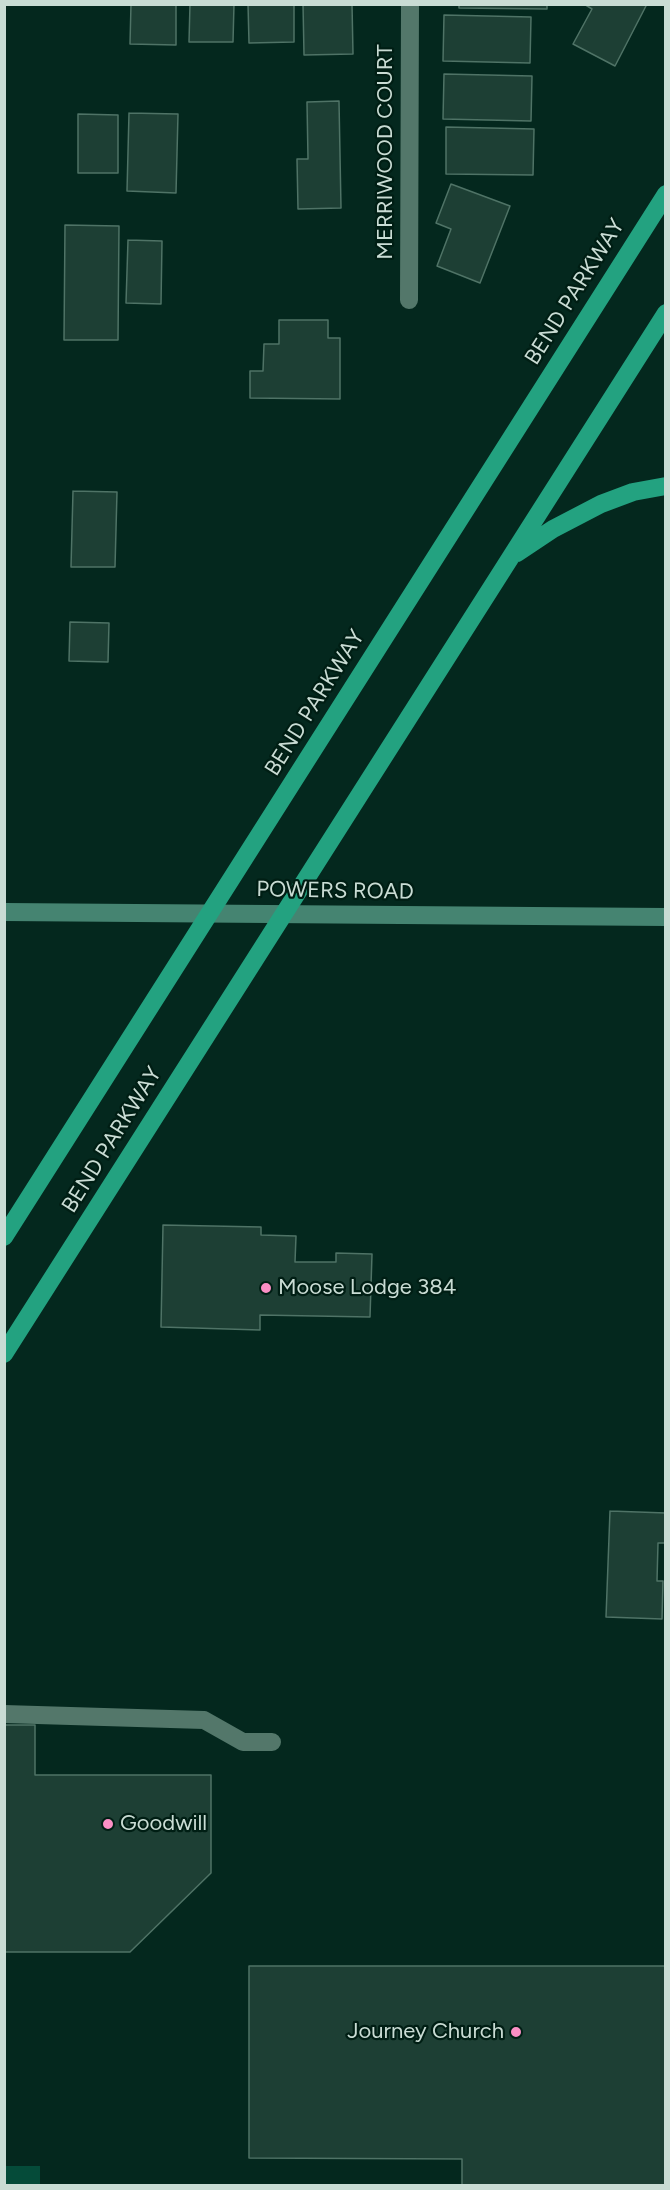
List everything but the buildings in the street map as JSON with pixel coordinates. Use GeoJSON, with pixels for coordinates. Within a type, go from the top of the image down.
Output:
{"type":"FeatureCollection","features":[{"type":"Feature","properties":{"kind":"highway","name":"BEND PARKWAY"},"geometry":{"type":"LineString","coordinates":[[5,1236],[666,194]]}},
{"type":"Feature","properties":{"kind":"highway","name":"BEND PARKWAY"},"geometry":{"type":"LineString","coordinates":[[4,1354],[666,313]]}},
{"type":"Feature","properties":{"kind":"highway"},"geometry":{"type":"LineString","coordinates":[[511,557],[554,529],[601,504],[633,492],[666,486]]}},
{"type":"Feature","properties":{"kind":"main road","name":"POWERS ROAD"},"geometry":{"type":"LineString","coordinates":[[4,912],[666,917]]}},
{"type":"Feature","properties":{"kind":"street","name":"MERRIWOOD COURT"},"geometry":{"type":"LineString","coordinates":[[409,300],[411,4]]}},
{"type":"Feature","properties":{"kind":"street"},"geometry":{"type":"LineString","coordinates":[[4,1714],[204,1720],[243,1742],[272,1742]]}},
{"type":"Feature","properties":{"kind":"green space"},"geometry":{"type":"Polygon","coordinates":[[[5,2166],[40,2166],[40,2185],[5,2185],[5,2166]]]}},
{"type":"Feature","properties":{"kind":"place","name":"Moose Lodge 384"},"geometry":{"type":"Point","coordinates":[266,1288]}},
{"type":"Feature","properties":{"kind":"place","name":"Goodwill"},"geometry":{"type":"Point","coordinates":[108,1824]}},
{"type":"Feature","properties":{"kind":"place","name":"Journey Church"},"geometry":{"type":"Point","coordinates":[516,2032]}}]}
